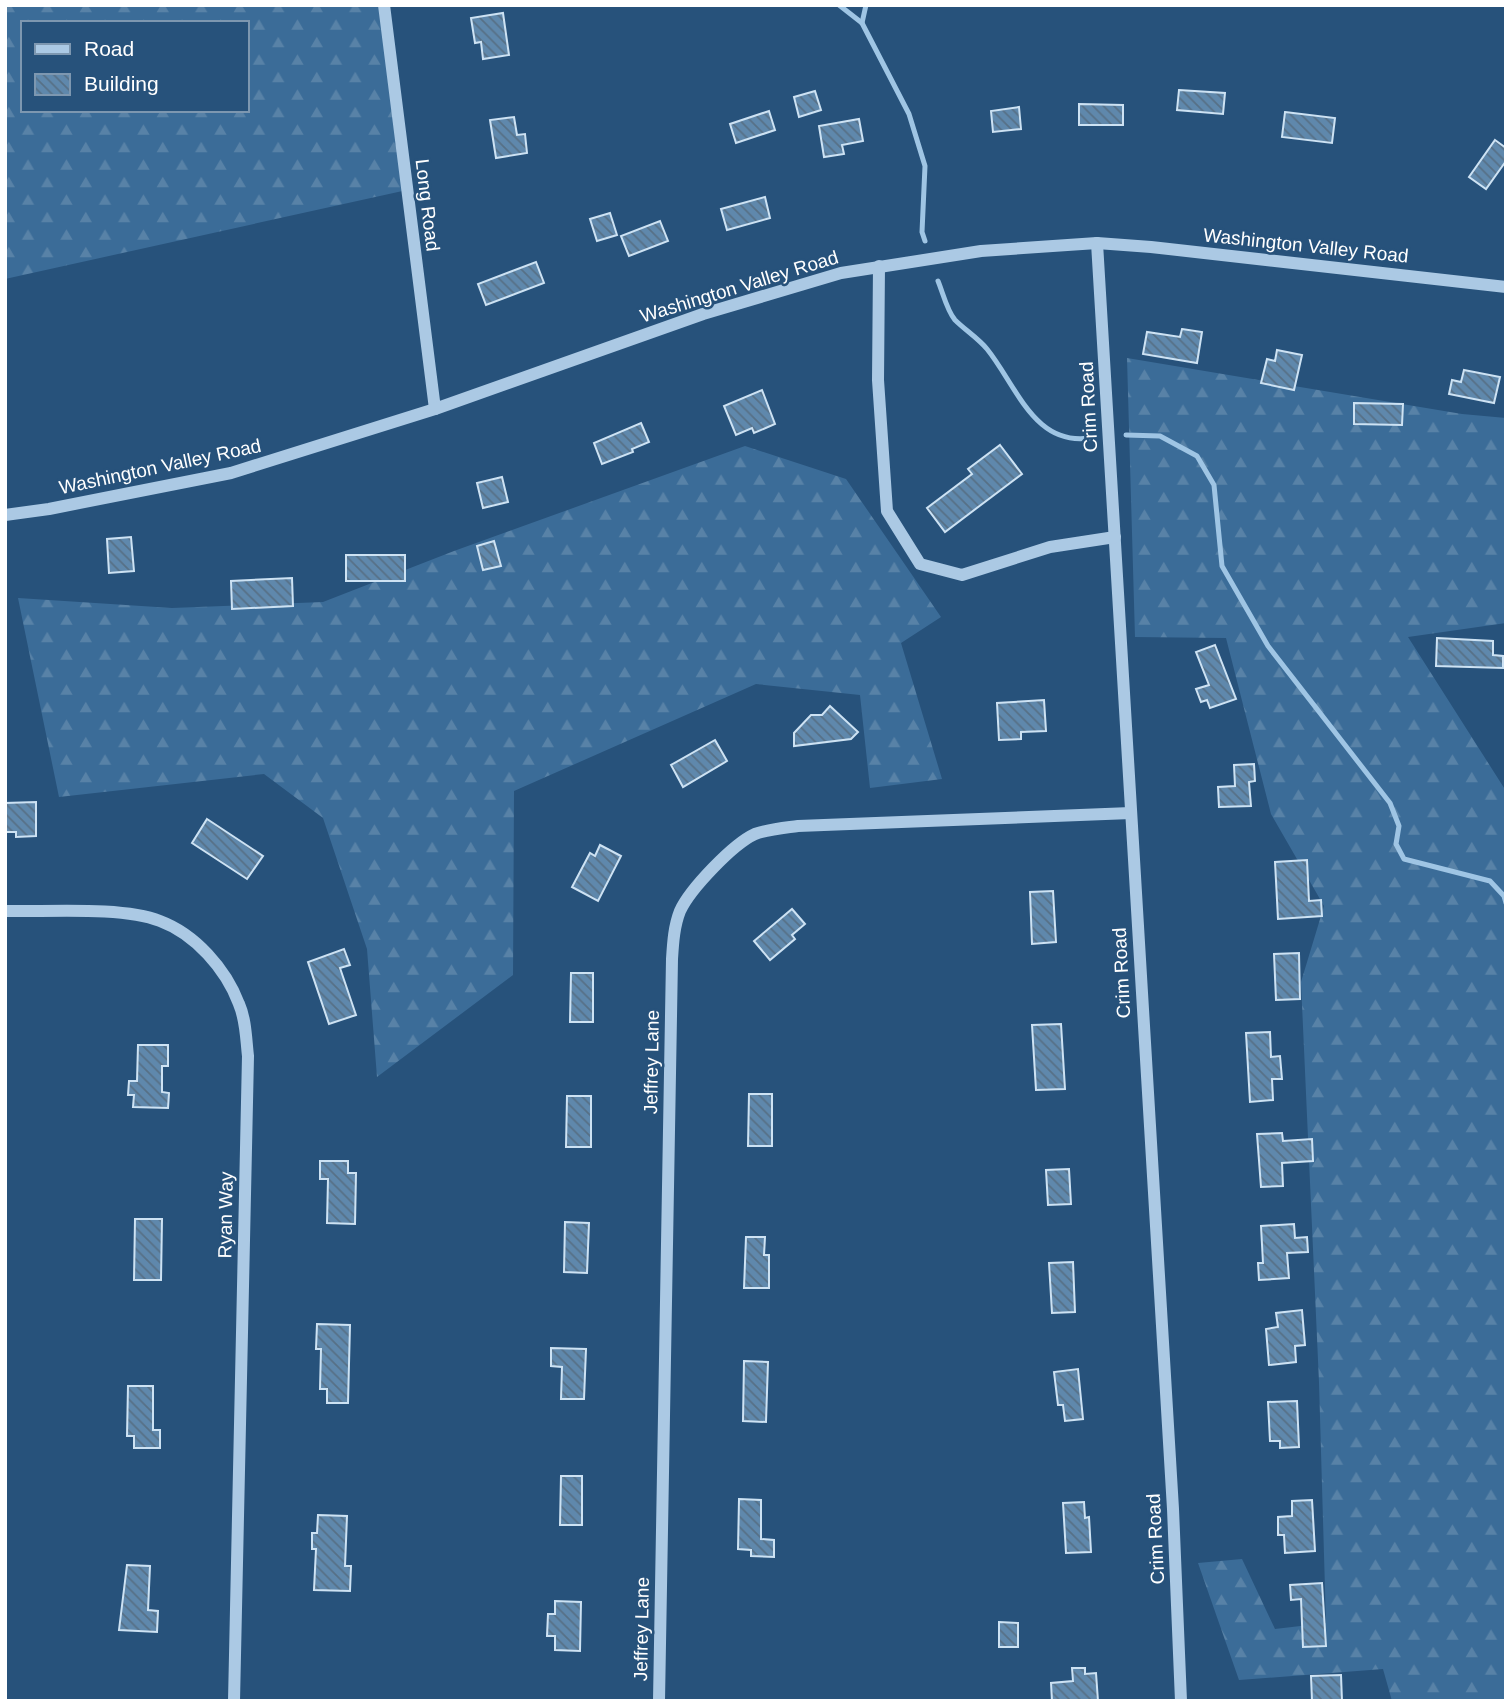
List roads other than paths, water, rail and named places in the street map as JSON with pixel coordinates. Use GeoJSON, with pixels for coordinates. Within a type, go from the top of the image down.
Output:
{"type":"FeatureCollection","features":[{"type":"Feature","properties":{"kind":"street","name":"Long Road"},"geometry":{"type":"LineString","coordinates":[[383,5],[435,409]]}},
{"type":"Feature","properties":{"kind":"street","name":"Washington Valley Road"},"geometry":{"type":"LineString","coordinates":[[5,515],[63,507],[231,473],[435,409],[703,314],[841,273],[981,251],[1097,243],[1506,287]]}},
{"type":"Feature","properties":{"kind":"street","name":"Crim Road"},"geometry":{"type":"LineString","coordinates":[[1097,243],[1174,1532],[1181,1701]]}},
{"type":"Feature","properties":{"kind":"street"},"geometry":{"type":"LineString","coordinates":[[879,267],[878,380],[887,511],[920,564],[962,575],[1050,547],[1115,537]]}},
{"type":"Feature","properties":{"kind":"street","name":"Jeffrey Lane"},"geometry":{"type":"LineString","coordinates":[[659,1701],[672,959],[679,912],[689,895],[736,846],[771,829],[1131,813]]}},
{"type":"Feature","properties":{"kind":"street","name":"Ryan Way"},"geometry":{"type":"LineString","coordinates":[[5,911],[112,913],[138,915],[160,921],[198,946],[216,964],[240,1005],[248,1056],[234,1701]]}},
{"type":"Feature","properties":{"kind":"waterway"},"geometry":{"type":"LineString","coordinates":[[839,5],[862,23],[909,114],[925,166],[922,232],[925,241]]}},
{"type":"Feature","properties":{"kind":"waterway"},"geometry":{"type":"LineString","coordinates":[[862,23],[866,5]]}},
{"type":"Feature","properties":{"kind":"waterway"},"geometry":{"type":"LineString","coordinates":[[938,281],[952,316],[987,349],[1019,397],[1042,425],[1057,434],[1074,438],[1095,437]]}},
{"type":"Feature","properties":{"kind":"waterway"},"geometry":{"type":"LineString","coordinates":[[1126,435],[1160,436],[1197,456],[1214,485],[1222,566],[1268,646],[1390,803],[1399,826],[1396,844],[1404,859],[1490,881],[1504,896],[1506,903]]}}]}
